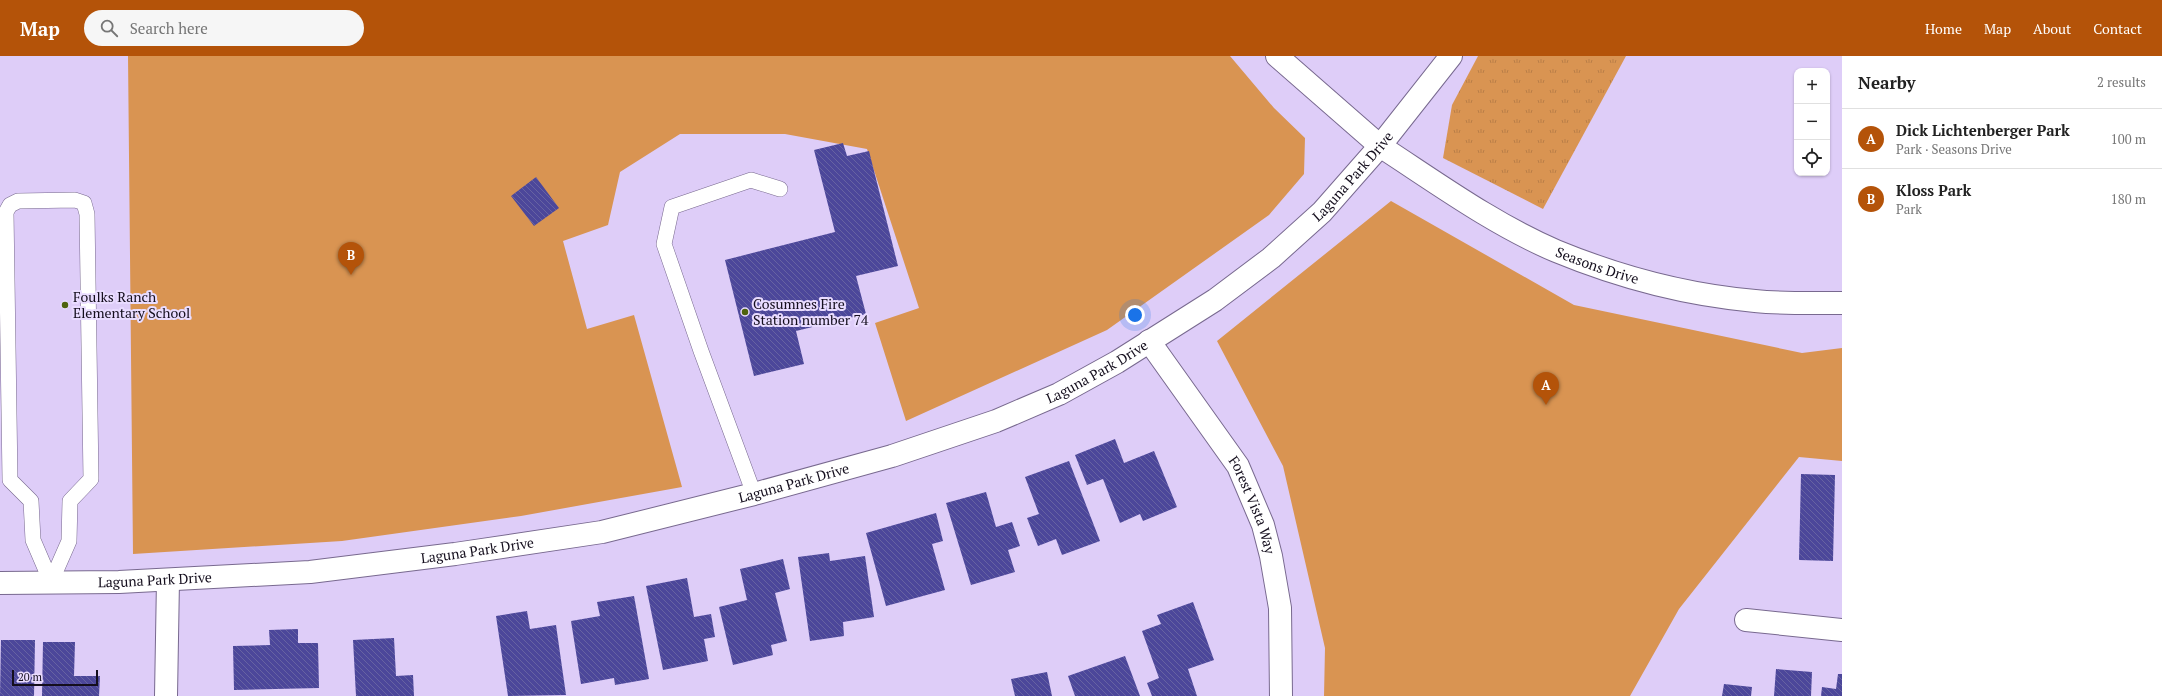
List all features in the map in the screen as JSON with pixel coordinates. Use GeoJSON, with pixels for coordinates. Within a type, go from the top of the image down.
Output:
{"type":"FeatureCollection","features":[{"type":"Feature","properties":{"kind":"street","name":"Seasons Drive"},"geometry":{"type":"LineString","coordinates":[[1277,56],[1380,146],[1495,220],[1556,251],[1620,275],[1685,291],[1753,301],[1787,304],[1842,303]]}},
{"type":"Feature","properties":{"kind":"street","name":"Laguna Park Drive"},"geometry":{"type":"LineString","coordinates":[[0,583],[168,580],[310,572],[462,553],[602,532],[754,494],[892,456],[996,421],[1060,394],[1117,362],[1215,300],[1271,258],[1322,212],[1380,146],[1451,56]]}},
{"type":"Feature","properties":{"kind":"street","name":"Forest Vista Way"},"geometry":{"type":"LineString","coordinates":[[1149,341],[1238,466],[1263,525],[1271,556],[1280,608],[1280,696]]}},
{"type":"Feature","properties":{"kind":"street"},"geometry":{"type":"LineString","coordinates":[[166,696],[168,580]]}},
{"type":"Feature","properties":{"kind":"street"},"geometry":{"type":"LineString","coordinates":[[1746,620],[1842,630]]}},
{"type":"Feature","properties":{"kind":"lane"},"geometry":{"type":"LineString","coordinates":[[754,494],[701,351],[664,244],[672,207],[751,180],[780,189]]}},
{"type":"Feature","properties":{"kind":"lane"},"geometry":{"type":"LineString","coordinates":[[75,200],[84,203],[87,214],[91,479],[70,501],[69,541],[51,582],[32,540],[31,501],[10,480],[6,212],[10,205],[18,201],[75,200]]}},
{"type":"Feature","properties":{"kind":"green space"},"geometry":{"type":"Polygon","coordinates":[[[128,56],[1230,56],[1274,108],[1305,138],[1304,174],[1269,215],[1107,330],[906,421],[875,323],[919,308],[867,149],[785,134],[680,134],[620,172],[608,225],[563,241],[587,329],[634,315],[682,487],[521,516],[342,541],[133,554],[128,56]]]}},
{"type":"Feature","properties":{"kind":"green space"},"geometry":{"type":"Polygon","coordinates":[[[1478,56],[1626,56],[1543,209],[1443,158],[1452,105],[1478,56]]]}},
{"type":"Feature","properties":{"kind":"green space"},"geometry":{"type":"Polygon","coordinates":[[[1391,201],[1574,305],[1802,353],[1842,348],[1842,461],[1799,457],[1679,609],[1630,696],[1324,696],[1325,648],[1283,466],[1217,341],[1391,201]]]}},
{"type":"Feature","properties":{"kind":"building"},"geometry":{"type":"Polygon","coordinates":[[[843,143],[847,156],[869,151],[898,266],[856,276],[866,314],[796,331],[804,364],[754,376],[725,260],[835,232],[814,150],[843,143]]]}},
{"type":"Feature","properties":{"kind":"building"},"geometry":{"type":"Polygon","coordinates":[[[536,177],[559,208],[534,226],[511,196],[536,177]]]}},
{"type":"Feature","properties":{"kind":"building"},"geometry":{"type":"Polygon","coordinates":[[[1115,439],[1124,463],[1154,451],[1177,507],[1143,521],[1140,514],[1120,523],[1103,479],[1087,485],[1075,455],[1115,439]]]}},
{"type":"Feature","properties":{"kind":"building"},"geometry":{"type":"Polygon","coordinates":[[[1069,461],[1100,541],[1062,555],[1056,539],[1038,546],[1027,518],[1039,514],[1025,477],[1069,461]]]}},
{"type":"Feature","properties":{"kind":"building"},"geometry":{"type":"Polygon","coordinates":[[[1801,474],[1835,475],[1833,561],[1799,560],[1801,474]]]}},
{"type":"Feature","properties":{"kind":"building"},"geometry":{"type":"Polygon","coordinates":[[[986,492],[996,527],[1012,522],[1020,546],[1008,550],[1015,572],[971,585],[946,503],[986,492]]]}},
{"type":"Feature","properties":{"kind":"building"},"geometry":{"type":"Polygon","coordinates":[[[936,513],[943,541],[932,544],[945,590],[886,606],[866,533],[936,513]]]}},
{"type":"Feature","properties":{"kind":"building"},"geometry":{"type":"Polygon","coordinates":[[[829,553],[830,561],[865,556],[874,617],[843,622],[844,636],[810,641],[798,557],[829,553]]]}},
{"type":"Feature","properties":{"kind":"building"},"geometry":{"type":"Polygon","coordinates":[[[783,559],[790,589],[775,593],[787,641],[771,645],[773,655],[733,665],[719,607],[747,600],[740,569],[783,559]]]}},
{"type":"Feature","properties":{"kind":"building"},"geometry":{"type":"Polygon","coordinates":[[[687,578],[694,617],[711,614],[715,637],[704,639],[708,661],[663,670],[646,586],[687,578]]]}},
{"type":"Feature","properties":{"kind":"building"},"geometry":{"type":"Polygon","coordinates":[[[634,596],[649,679],[615,685],[614,678],[581,684],[571,621],[600,616],[597,602],[634,596]]]}},
{"type":"Feature","properties":{"kind":"building"},"geometry":{"type":"Polygon","coordinates":[[[1193,602],[1214,660],[1188,669],[1197,696],[1152,696],[1147,683],[1159,678],[1142,631],[1161,624],[1157,615],[1193,602]]]}},
{"type":"Feature","properties":{"kind":"building"},"geometry":{"type":"Polygon","coordinates":[[[527,611],[530,629],[556,625],[566,695],[508,696],[496,616],[527,611]]]}},
{"type":"Feature","properties":{"kind":"building"},"geometry":{"type":"Polygon","coordinates":[[[298,629],[298,643],[318,643],[319,688],[234,690],[233,646],[270,645],[269,630],[298,629]]]}},
{"type":"Feature","properties":{"kind":"building"},"geometry":{"type":"Polygon","coordinates":[[[394,638],[396,676],[413,675],[414,696],[356,696],[353,640],[394,638]]]}},
{"type":"Feature","properties":{"kind":"building"},"geometry":{"type":"Polygon","coordinates":[[[1,640],[35,640],[34,696],[0,696],[1,640]]]}},
{"type":"Feature","properties":{"kind":"building"},"geometry":{"type":"Polygon","coordinates":[[[43,642],[75,642],[74,676],[100,676],[99,696],[42,696],[43,642]]]}},
{"type":"Feature","properties":{"kind":"building"},"geometry":{"type":"Polygon","coordinates":[[[1125,656],[1140,696],[1075,696],[1068,676],[1125,656]]]}},
{"type":"Feature","properties":{"kind":"building"},"geometry":{"type":"Polygon","coordinates":[[[1776,669],[1812,672],[1811,696],[1774,696],[1776,669]]]}},
{"type":"Feature","properties":{"kind":"building"},"geometry":{"type":"Polygon","coordinates":[[[1047,672],[1052,696],[1015,696],[1011,679],[1047,672]]]}},
{"type":"Feature","properties":{"kind":"building"},"geometry":{"type":"Polygon","coordinates":[[[1838,674],[1842,674],[1842,696],[1821,696],[1822,687],[1836,689],[1838,674]]]}},
{"type":"Feature","properties":{"kind":"building"},"geometry":{"type":"Polygon","coordinates":[[[1724,684],[1752,687],[1751,696],[1722,696],[1724,684]]]}},
{"type":"Feature","properties":{"kind":"place","name":"Kloss Park"},"geometry":{"type":"Point","coordinates":[351,275]}},
{"type":"Feature","properties":{"kind":"place","name":"Foulks Ranch Elementary School"},"geometry":{"type":"Point","coordinates":[65,305]}},
{"type":"Feature","properties":{"kind":"place","name":"Cosumnes Fire Station number 74"},"geometry":{"type":"Point","coordinates":[745,312]}},
{"type":"Feature","properties":{"kind":"place","name":"Dick Lichtenberger Park"},"geometry":{"type":"Point","coordinates":[1546,405]}}]}
